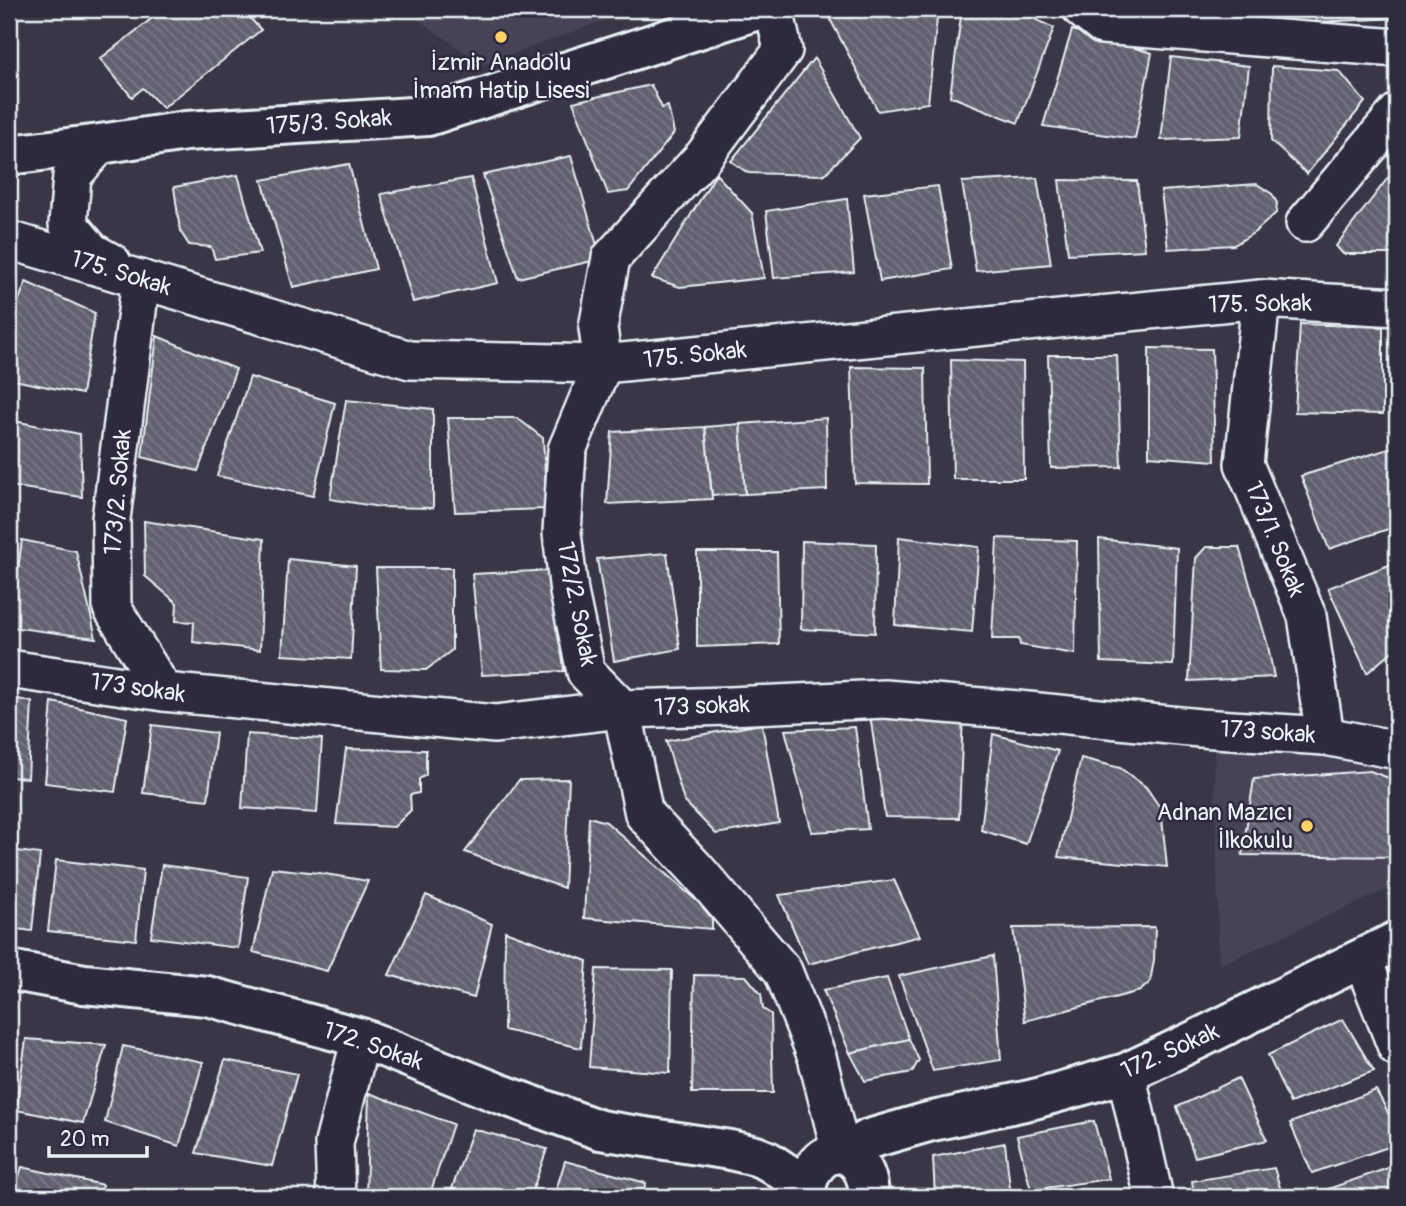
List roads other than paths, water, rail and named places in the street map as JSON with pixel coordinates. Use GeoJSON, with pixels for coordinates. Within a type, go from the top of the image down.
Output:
{"type":"FeatureCollection","features":[{"type":"Feature","properties":{"kind":"main road","name":"175/3. Sokak"},"geometry":{"type":"LineString","coordinates":[[9,155],[186,131],[428,116],[761,9]]}},
{"type":"Feature","properties":{"kind":"main road","name":"172. Sokak"},"geometry":{"type":"LineString","coordinates":[[730,1150],[816,1150],[838,1153],[869,1139],[929,1122],[1034,1099],[1126,1073],[1397,941]]}},
{"type":"Feature","properties":{"kind":"main road","name":"172. Sokak"},"geometry":{"type":"LineString","coordinates":[[9,970],[84,984],[207,996],[361,1038],[498,1093],[600,1130],[756,1156],[789,1175],[806,1196]]}},
{"type":"Feature","properties":{"kind":"main road","name":"172. Sokak"},"geometry":{"type":"LineString","coordinates":[[869,1191],[872,1171],[883,1155],[898,1141],[929,1122]]}},
{"type":"Feature","properties":{"kind":"main road"},"geometry":{"type":"LineString","coordinates":[[806,1196],[806,1185],[814,1167],[838,1153],[850,1156],[860,1166],[869,1191]]}},
{"type":"Feature","properties":{"kind":"street"},"geometry":{"type":"LineString","coordinates":[[603,364],[598,328],[611,258],[703,156],[783,50],[774,9]]}},
{"type":"Feature","properties":{"kind":"street"},"geometry":{"type":"LineString","coordinates":[[1082,9],[1102,25],[1397,48]]}},
{"type":"Feature","properties":{"kind":"street"},"geometry":{"type":"LineString","coordinates":[[1305,223],[1397,113]]}},
{"type":"Feature","properties":{"kind":"street"},"geometry":{"type":"LineString","coordinates":[[100,144],[72,176],[68,224],[92,252],[141,279]]}},
{"type":"Feature","properties":{"kind":"street","name":"175. Sokak"},"geometry":{"type":"LineString","coordinates":[[9,240],[410,360],[603,364],[1261,299],[1397,307]]}},
{"type":"Feature","properties":{"kind":"street","name":"173/2. Sokak"},"geometry":{"type":"LineString","coordinates":[[141,279],[111,519],[112,608],[164,692]]}},
{"type":"Feature","properties":{"kind":"street","name":"173/1. Sokak"},"geometry":{"type":"LineString","coordinates":[[1261,299],[1244,464],[1307,616],[1325,736]]}},
{"type":"Feature","properties":{"kind":"street","name":"172/2. Sokak"},"geometry":{"type":"LineString","coordinates":[[603,364],[567,450],[562,533],[569,592],[586,672],[622,709]]}},
{"type":"Feature","properties":{"kind":"street","name":"173 sokak"},"geometry":{"type":"LineString","coordinates":[[9,669],[164,692],[495,724],[622,709],[884,699],[1018,709],[1200,728],[1325,736],[1397,750]]}},
{"type":"Feature","properties":{"kind":"street"},"geometry":{"type":"LineString","coordinates":[[622,709],[644,814],[783,971],[817,1057],[837,1136],[838,1153]]}},
{"type":"Feature","properties":{"kind":"street"},"geometry":{"type":"LineString","coordinates":[[1362,958],[1397,1048]]}},
{"type":"Feature","properties":{"kind":"street"},"geometry":{"type":"LineString","coordinates":[[336,1197],[334,1143],[361,1038]]}},
{"type":"Feature","properties":{"kind":"street"},"geometry":{"type":"LineString","coordinates":[[1126,1073],[1154,1197]]}},
{"type":"Feature","properties":{"kind":"place","name":"İzmir Anadolu İmam Hatip Lisesi"},"geometry":{"type":"Point","coordinates":[501,37]}},
{"type":"Feature","properties":{"kind":"place","name":"Adnan Mazıcı İlkokulu"},"geometry":{"type":"Point","coordinates":[1307,826]}}]}
